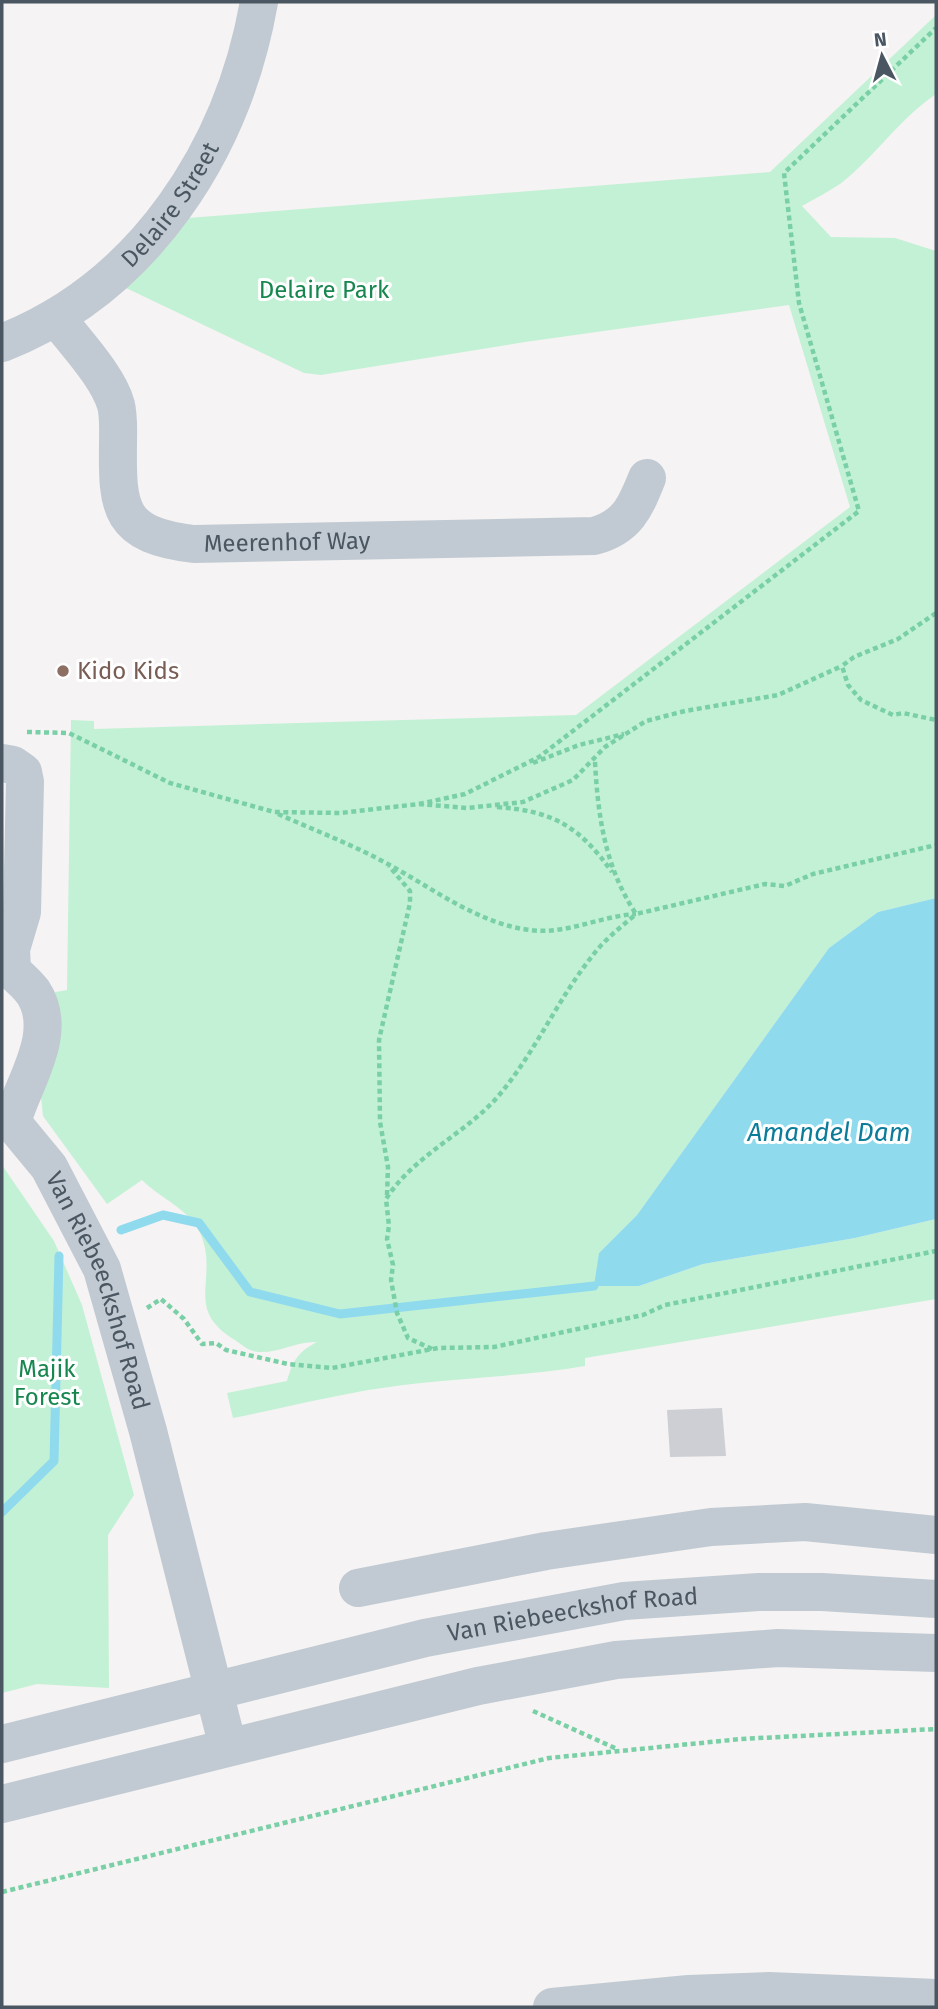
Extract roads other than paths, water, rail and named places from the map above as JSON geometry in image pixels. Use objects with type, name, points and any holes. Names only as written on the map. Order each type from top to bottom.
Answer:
[{"type":"street","name":"Delaire Street","points":[[2,343],[56,317],[109,279],[158,230],[197,175],[232,103],[254,32],[259,2]]},
{"type":"street","name":"Meerenhof Way","points":[[56,317],[112,393],[118,417],[118,476],[122,510],[130,520],[158,538],[194,544],[594,536],[609,532],[629,518],[647,478]]},
{"type":"street","points":[[7,1116],[40,1047],[42,1026],[40,1008],[32,991],[7,966],[22,912],[25,782],[23,772],[13,765],[11,748]]},
{"type":"street","name":"Van Riebeeckshof Road","points":[[7,1116],[49,1167],[77,1216],[102,1269],[118,1317],[228,1747]]},
{"type":"street","points":[[358,1588],[546,1550],[711,1527],[805,1522],[936,1535]]},
{"type":"street","name":"Van Riebeeckshof Road","points":[[2,1744],[425,1638],[624,1601],[759,1592],[822,1592],[936,1599]]},
{"type":"street","points":[[2,1804],[494,1682],[616,1660],[778,1648],[936,1653]]},
{"type":"street","points":[[552,2007],[689,1994],[769,1992],[936,1998]]},
{"type":"water","name":"Amandel Dam","points":[[936,898],[936,1219],[855,1238],[703,1264],[639,1286],[594,1286],[599,1253],[637,1215],[829,948],[878,912]]},
{"type":"waterway","points":[[121,1230],[163,1215],[199,1223],[250,1292],[340,1314],[594,1286]]},
{"type":"waterway","points":[[2,1512],[54,1461],[59,1256]]},
{"type":"place","name":"Kido Kids","points":[[63,671]]},
{"type":"park label","name":"Delaire Park","points":[[324,290]]},
{"type":"park label","name":"Majik Forest","points":[[47,1383]]}]
